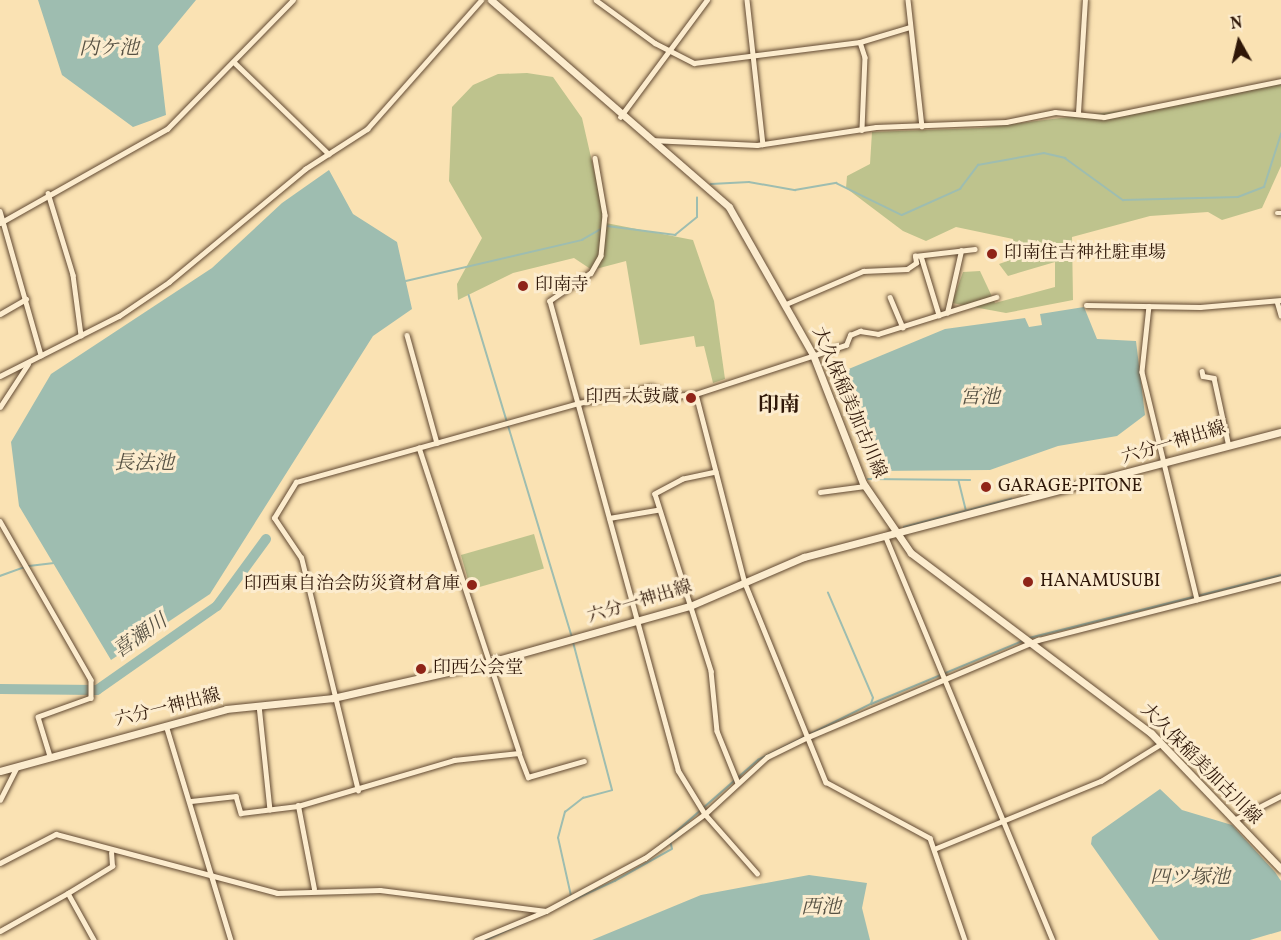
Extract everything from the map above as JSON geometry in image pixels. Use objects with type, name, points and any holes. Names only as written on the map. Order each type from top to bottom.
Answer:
[{"type":"main road","name":"大久保稲美加古川線","points":[[490,0],[620,117],[729,207],[813,355],[866,486],[894,532],[940,577],[1031,643],[1161,744],[1281,869]]},
{"type":"main road","name":"六分一神出線","points":[[0,771],[165,725],[259,705],[333,698],[488,663],[688,606],[804,557],[894,532],[1163,467],[1228,442],[1281,432]]},
{"type":"street","points":[[0,223],[48,193],[167,129],[293,0]]},
{"type":"street","points":[[0,376],[28,364],[81,335],[169,282],[329,154],[384,114],[456,23],[481,0]]},
{"type":"street","points":[[596,0],[669,52],[693,63],[753,58],[860,42],[910,27]]},
{"type":"street","points":[[620,117],[707,0]]},
{"type":"street","points":[[747,0],[763,144]]},
{"type":"street","points":[[908,0],[922,126]]},
{"type":"street","points":[[1078,113],[1085,0]]},
{"type":"street","points":[[860,42],[865,57],[862,130]]},
{"type":"street","points":[[234,62],[329,154]]},
{"type":"street","points":[[648,141],[763,144],[862,130],[1078,113],[1104,117],[1154,110],[1281,81]]},
{"type":"street","points":[[595,158],[605,215],[601,256],[591,273],[550,301],[609,518],[640,620],[678,770],[705,814],[757,873]]},
{"type":"street","points":[[48,193],[73,275],[81,335]]},
{"type":"street","points":[[0,211],[5,219],[41,355]]},
{"type":"street","points":[[786,304],[863,272],[907,269],[921,256],[975,249]]},
{"type":"street","points":[[947,313],[961,251]]},
{"type":"street","points":[[921,256],[939,315]]},
{"type":"street","points":[[890,297],[903,327]]},
{"type":"street","points":[[358,790],[333,698],[301,558],[274,518],[296,482],[579,403],[651,387],[674,396],[696,394],[846,345],[850,335],[860,331],[878,334],[996,297]]},
{"type":"street","points":[[0,314],[26,299]]},
{"type":"street","points":[[1086,305],[1149,306],[1279,301],[1281,315]]},
{"type":"street","points":[[1149,306],[1142,372],[1163,467],[1197,598]]},
{"type":"street","points":[[407,335],[437,443]]},
{"type":"street","points":[[0,407],[28,364]]},
{"type":"street","points":[[1202,371],[1203,376],[1214,378],[1228,442]]},
{"type":"street","points":[[696,394],[745,583],[826,782],[930,838],[965,940]]},
{"type":"street","points":[[419,448],[472,600],[488,663],[528,777],[584,761]]},
{"type":"street","points":[[716,471],[663,489],[655,494],[657,510],[711,671],[717,731],[738,783]]},
{"type":"street","points":[[820,492],[866,486]]},
{"type":"street","points":[[609,518],[657,510]]},
{"type":"street","points":[[0,521],[92,684],[91,698],[38,717],[50,756]]},
{"type":"street","points":[[885,535],[1006,821],[1053,940]]},
{"type":"street","points":[[666,566],[674,563]]},
{"type":"street","points":[[476,940],[546,911],[645,858],[705,814],[767,758],[808,737],[1031,643],[1281,578]]},
{"type":"street","points":[[259,705],[270,809]]},
{"type":"street","points":[[165,725],[216,878],[231,940]]},
{"type":"street","points":[[934,849],[1109,778],[1161,744]]},
{"type":"street","points":[[191,801],[236,796],[241,813],[298,806],[454,760],[519,753]]},
{"type":"street","points":[[0,800],[19,764]]},
{"type":"street","points":[[1234,820],[1281,796]]},
{"type":"street","points":[[298,806],[314,889]]},
{"type":"street","points":[[0,862],[56,834],[111,853],[277,893],[314,889],[380,890],[546,911]]},
{"type":"street","points":[[0,931],[112,866],[111,853]]},
{"type":"street","points":[[68,893],[94,940]]},
{"type":"green space","points":[[527,73],[553,77],[582,118],[606,223],[693,240],[714,301],[725,379],[713,383],[704,346],[696,347],[694,336],[640,345],[626,261],[592,270],[574,258],[513,273],[458,300],[457,284],[482,238],[449,181],[452,107],[473,85],[498,74]]},
{"type":"green space","points":[[1281,81],[1281,166],[1262,208],[1222,220],[1208,212],[1150,216],[1072,237],[1073,300],[1006,313],[952,303],[963,272],[980,271],[995,303],[1055,287],[1055,262],[1008,276],[999,264],[1016,258],[1013,239],[956,227],[926,241],[903,231],[846,188],[847,176],[870,164],[872,132],[980,128],[1207,100]]},
{"type":"green space","points":[[534,534],[544,569],[471,590],[461,555]]},
{"type":"water","name":"内ケ池","points":[[38,0],[196,0],[158,46],[166,115],[133,127],[62,75]]},
{"type":"water","name":"長法池","points":[[329,170],[353,214],[397,242],[412,309],[373,336],[210,594],[111,660],[19,506],[11,442],[51,374],[212,268],[282,203]]},
{"type":"water","name":"宮池","points":[[1084,307],[1097,339],[1136,341],[1145,415],[1117,436],[1058,446],[990,470],[875,471],[839,373],[945,329],[1025,318],[1029,327],[1042,325],[1040,314]]},
{"type":"water","name":"四ツ塚池","points":[[1160,789],[1182,810],[1232,825],[1275,872],[1281,881],[1281,931],[1250,940],[1159,940],[1091,844],[1092,837]]},
{"type":"water","name":"西池","points":[[809,875],[867,883],[862,908],[870,940],[592,940],[701,895]]},
{"type":"waterway","points":[[711,184],[749,182],[795,190],[836,183],[902,215],[960,189],[978,165],[1044,153],[1065,158],[1123,200],[1238,197],[1264,187],[1281,134]]},
{"type":"waterway","points":[[607,226],[675,235],[697,217],[697,198]]},
{"type":"waterway","points":[[406,281],[582,240],[603,228]]},
{"type":"waterway","points":[[469,295],[572,637]]},
{"type":"waterway","points":[[868,479],[970,480]]},
{"type":"waterway","points":[[959,481],[966,509]]},
{"type":"waterway","points":[[904,527],[1011,499]]},
{"type":"waterway","name":"喜瀬川","points":[[0,689],[97,690],[217,606],[266,539]]},
{"type":"waterway","points":[[29,566],[54,563]]},
{"type":"waterway","points":[[0,576],[25,567]]},
{"type":"waterway","points":[[1029,638],[1281,575]]},
{"type":"waterway","points":[[670,837],[758,760],[871,704],[873,698],[828,593]]},
{"type":"waterway","points":[[871,704],[1022,641]]},
{"type":"waterway","points":[[571,896],[558,838],[565,812],[583,798],[612,790],[573,642]]},
{"type":"waterway","points":[[486,940],[615,881],[672,849],[670,841]]},
{"type":"place","name":"印南住吉神社駐車場","points":[[992,254]]},
{"type":"place","name":"印南寺","points":[[523,286]]},
{"type":"place","name":"印西 太鼓蔵","points":[[691,398]]},
{"type":"place","name":"GARAGE-PITONE","points":[[986,487]]},
{"type":"place","name":"HANAMUSUBI","points":[[1028,582]]},
{"type":"place","name":"印西東自治会防災資材倉庫","points":[[472,585]]},
{"type":"place","name":"印西公会堂","points":[[421,669]]},
{"type":"district","name":"印南","points":[[779,406]]}]
